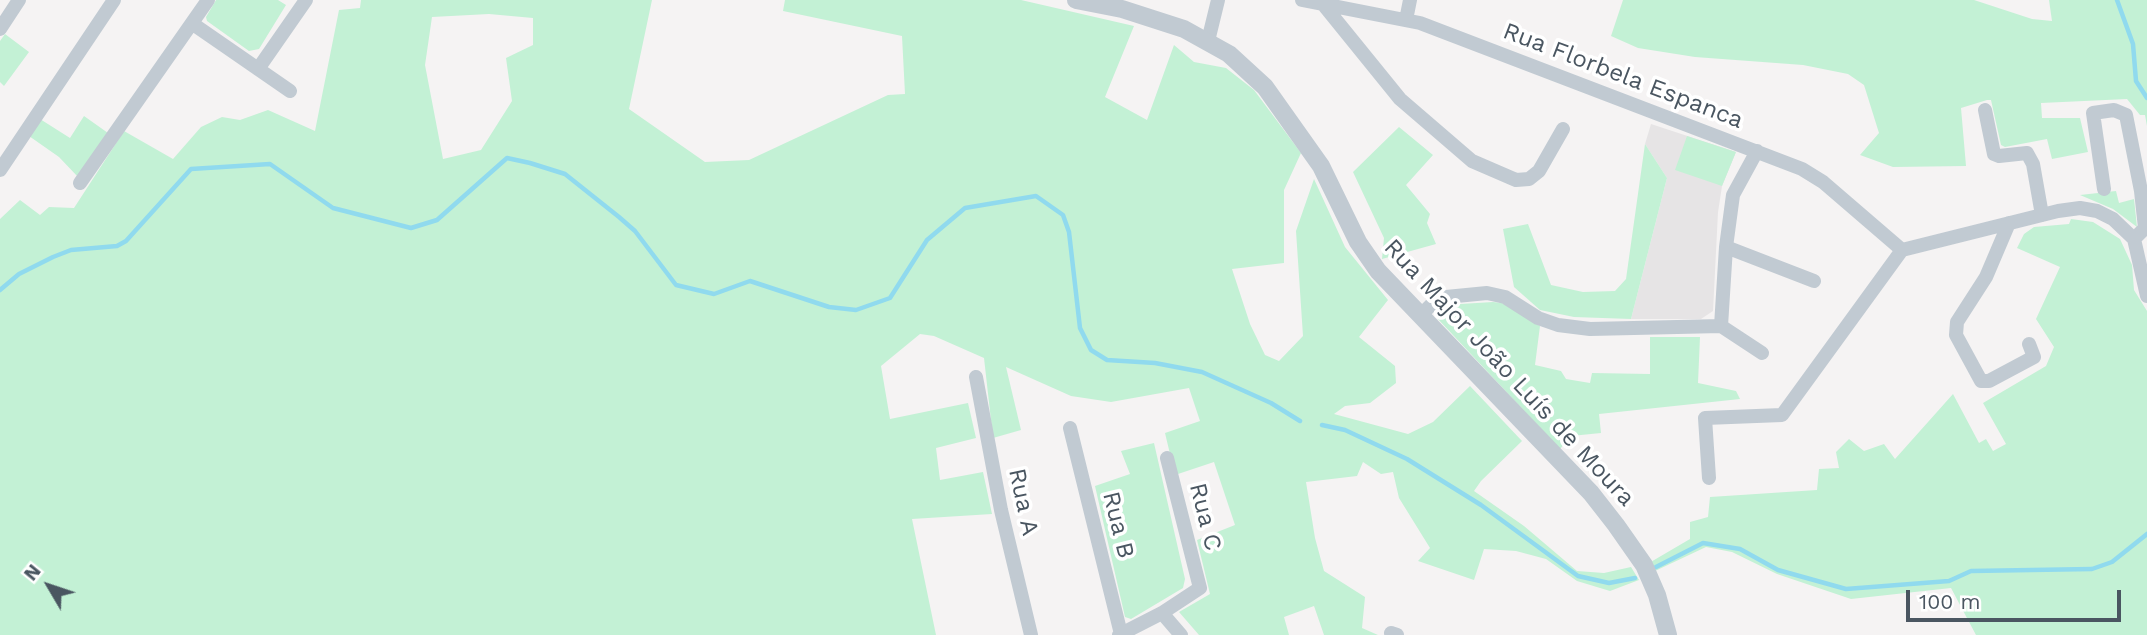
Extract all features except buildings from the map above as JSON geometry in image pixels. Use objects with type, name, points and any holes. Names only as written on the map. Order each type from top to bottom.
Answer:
[{"type":"street","points":[[0,29],[19,0]]},
{"type":"street","points":[[0,170],[114,0]]},
{"type":"street","points":[[80,183],[208,0]]},
{"type":"street","points":[[258,69],[306,0]]},
{"type":"street","name":"Rua Major João Luís de Moura","points":[[1076,0],[1123,5],[1184,29],[1228,54],[1265,87],[1321,166],[1366,256],[1420,316],[1591,493],[1616,525],[1644,565],[1657,595],[1666,632]]},
{"type":"street","points":[[1208,41],[1218,0]]},
{"type":"street","points":[[1406,20],[1410,0]]},
{"type":"street","points":[[1315,1],[1400,99],[1472,161],[1516,180],[1529,179],[1539,171],[1563,129]]},
{"type":"street","name":"Rua Florbela Espanca","points":[[1315,1],[1406,20],[1802,169],[1823,182],[1902,250]]},
{"type":"street","points":[[192,24],[290,91]]},
{"type":"street","points":[[1985,110],[1994,154],[1999,156],[2027,153],[2033,164],[2042,215]]},
{"type":"street","points":[[2104,189],[2093,113],[2114,110],[2126,116],[2139,182],[2145,228],[2134,239]]},
{"type":"street","points":[[1721,326],[1726,247],[1733,195],[1756,151]]},
{"type":"street","points":[[2139,182],[2147,202]]},
{"type":"street","points":[[1709,478],[1705,418],[1782,415],[1902,250],[2042,215],[2080,208],[2097,211],[2113,219],[2134,239],[2143,257],[2147,296]]},
{"type":"street","points":[[2008,223],[1986,277],[1958,322],[1956,335],[1981,381],[1989,381],[2034,357],[2029,344]]},
{"type":"street","points":[[1726,247],[1814,281]]},
{"type":"street","points":[[1420,316],[1433,303],[1446,297],[1488,293],[1505,297],[1538,318],[1558,325],[1590,329],[1721,326],[1762,353]]},
{"type":"street","name":"Rua A","points":[[976,377],[1001,510],[1031,635]]},
{"type":"street","name":"Rua B","points":[[1070,428],[1120,634]]},
{"type":"street","name":"Rua C","points":[[1163,613],[1200,588],[1167,458]]},
{"type":"street","points":[[1120,634],[1163,613],[1181,635]]},
{"type":"shaded area","points":[[1651,124],[1736,152],[1722,186],[1718,212],[1713,311],[1701,319],[1631,319],[1667,178],[1645,144]]},
{"type":"green space","points":[[216,0],[278,0],[286,5],[259,49],[249,51],[207,21],[206,17]]},
{"type":"green space","points":[[361,0],[652,0],[629,109],[705,162],[749,160],[888,95],[905,94],[902,36],[783,11],[785,0],[1021,0],[1134,26],[1105,97],[1147,120],[1174,45],[1194,62],[1226,68],[1254,90],[1301,153],[1284,190],[1284,263],[1232,269],[1250,324],[1265,355],[1279,361],[1303,336],[1296,231],[1314,179],[1345,247],[1388,300],[1359,337],[1395,366],[1396,383],[1370,403],[1345,406],[1334,414],[1408,434],[1433,422],[1470,386],[1522,441],[1474,491],[1524,526],[1577,571],[1604,573],[1631,567],[1639,580],[1610,591],[1577,581],[1546,559],[1516,551],[1484,549],[1474,580],[1418,561],[1430,548],[1399,498],[1393,472],[1381,474],[1363,462],[1357,476],[1306,482],[1315,538],[1324,571],[1365,597],[1362,628],[1378,635],[1324,635],[1314,606],[1284,617],[1289,635],[1199,635],[1179,612],[1210,594],[1197,540],[1235,525],[1214,462],[1175,475],[1165,433],[1200,421],[1189,388],[1111,402],[1071,396],[1006,367],[1021,430],[993,438],[984,358],[934,336],[920,334],[881,366],[890,419],[968,403],[976,438],[936,448],[940,480],[983,472],[992,514],[912,519],[936,635],[0,635],[0,219],[20,200],[40,215],[49,207],[74,208],[124,131],[173,159],[201,127],[222,117],[240,120],[268,110],[315,131],[339,10],[360,8]],"holes":[[[489,14],[533,18],[533,45],[506,58],[512,101],[481,150],[443,159],[425,65],[432,17]]]},
{"type":"green space","points":[[1623,0],[1974,0],[2032,19],[2052,21],[2049,0],[2147,0],[2147,126],[2145,115],[2140,115],[2127,99],[2041,103],[2042,118],[2080,118],[2088,152],[2052,159],[2047,139],[2005,147],[2001,145],[1991,100],[1987,100],[1961,108],[1966,166],[1893,167],[1860,155],[1879,133],[1864,85],[1848,74],[1803,65],[1695,57],[1638,48],[1611,36]]},
{"type":"green space","points":[[5,34],[29,52],[4,86],[0,82],[0,41]]},
{"type":"green space","points":[[84,116],[108,133],[78,177],[59,157],[29,136],[40,119],[70,138]]},
{"type":"green space","points":[[1399,127],[1433,155],[1406,185],[1430,214],[1427,223],[1436,244],[1382,259],[1384,238],[1353,172]]},
{"type":"green space","points":[[1687,136],[1736,152],[1722,186],[1675,170]]},
{"type":"green space","points":[[1645,144],[1667,178],[1631,319],[1574,317],[1540,310],[1514,287],[1503,229],[1528,224],[1551,285],[1583,292],[1615,291],[1626,279]]},
{"type":"green space","points":[[2116,191],[2119,203],[2134,199],[2137,227],[2113,209],[2080,195]]},
{"type":"green space","points":[[2071,219],[2093,222],[2120,239],[2132,265],[2134,290],[2147,311],[2147,635],[1976,635],[1951,588],[1851,599],[1777,574],[1732,552],[1706,547],[1655,571],[1649,563],[1690,539],[1690,522],[1708,517],[1710,497],[1817,490],[1819,469],[1839,468],[1836,452],[1849,439],[1864,451],[1884,444],[1895,459],[1953,394],[1979,443],[1986,439],[1993,451],[2006,444],[1983,403],[2046,366],[2054,347],[2036,319],[2060,267],[2017,248],[2024,234],[2034,227],[2069,224]]},
{"type":"green space","points":[[1502,303],[1540,326],[1535,365],[1561,371],[1566,379],[1590,383],[1592,373],[1650,374],[1650,337],[1700,337],[1698,383],[1736,391],[1740,399],[1599,414],[1601,433],[1571,436],[1560,449],[1437,318],[1437,313],[1444,305]]},
{"type":"green space","points":[[1154,443],[1185,579],[1183,588],[1131,619],[1125,617],[1095,486],[1130,474],[1121,451]]},
{"type":"waterway","points":[[2117,0],[2133,44],[2136,81],[2147,98]]},
{"type":"waterway","points":[[0,290],[19,274],[53,257],[71,250],[117,246],[126,241],[191,169],[270,164],[333,208],[411,228],[437,220],[507,158],[565,174],[635,231],[676,285],[714,294],[750,281],[829,307],[856,310],[890,298],[927,240],[965,208],[1036,196],[1063,215],[1069,232],[1080,328],[1091,350],[1107,360],[1155,363],[1202,372],[1271,403],[1300,421]]},
{"type":"waterway","points":[[1322,425],[1345,430],[1407,459],[1481,505],[1578,576],[1609,583],[1635,578]]},
{"type":"waterway","points":[[1656,567],[1703,543],[1740,549],[1778,570],[1846,589],[1949,581],[1971,571],[2092,569],[2112,562],[2147,534]]}]
